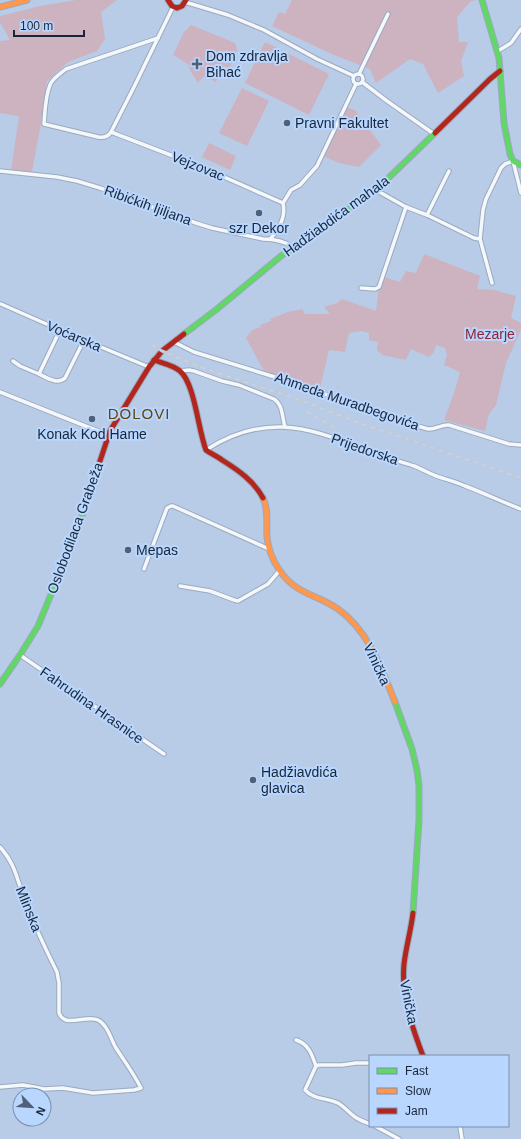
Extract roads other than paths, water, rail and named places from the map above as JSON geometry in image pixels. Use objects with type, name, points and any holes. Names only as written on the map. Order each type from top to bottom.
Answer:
[{"type":"street","points":[[0,7],[27,0]]},
{"type":"street","points":[[168,0],[170,5],[173,7],[179,8],[186,1],[228,15],[264,30],[354,76],[356,74],[360,74]]},
{"type":"street","points":[[482,0],[498,52],[504,123],[510,154],[521,193]]},
{"type":"street","points":[[158,38],[66,69],[50,84],[46,98],[44,124],[98,138],[109,135],[158,38],[173,7]]},
{"type":"street","points":[[388,14],[360,74],[362,82],[434,134]]},
{"type":"street","points":[[498,52],[511,43],[521,29]]},
{"type":"street","name":"Hadžiabdića mahala","points":[[162,351],[281,256],[376,190],[500,71]]},
{"type":"street","points":[[354,76],[353,80],[356,84]]},
{"type":"street","points":[[271,238],[276,234],[282,221],[284,215],[283,203],[291,190],[300,185],[317,166],[356,84],[362,82]]},
{"type":"street","name":"Vejzovac","points":[[111,132],[199,166],[283,203]]},
{"type":"street","points":[[492,283],[480,239],[483,210],[501,168],[505,164],[513,161],[521,165]]},
{"type":"street","name":"Ribićkih ljiljana","points":[[0,171],[57,177],[77,181],[212,228],[263,239],[271,238],[287,243],[293,247]]},
{"type":"street","points":[[427,215],[449,171]]},
{"type":"street","points":[[376,190],[406,206],[474,238],[480,239]]},
{"type":"street","points":[[362,288],[375,289],[379,287],[406,206]]},
{"type":"street","name":"Voćarska","points":[[1,304],[149,367]]},
{"type":"street","points":[[39,374],[60,330]]},
{"type":"street","points":[[13,362],[54,381],[62,381],[65,378],[84,340]]},
{"type":"street","name":"Ahmeda Muradbegovića","points":[[174,342],[194,352],[291,382],[409,424],[430,428],[449,425],[509,444],[521,445]]},
{"type":"street","name":"Oslobodilaca Grabeža","points":[[0,684],[38,626],[76,534],[112,426],[149,367],[162,351]]},
{"type":"street","points":[[154,360],[180,371],[184,375],[189,386],[206,450]]},
{"type":"street","points":[[180,371],[194,371],[274,399],[280,407],[285,427]]},
{"type":"street","points":[[0,392],[108,435]]},
{"type":"street","name":"Prijedorska","points":[[206,450],[219,441],[232,435],[268,427],[285,427],[305,430],[336,439],[415,467],[521,509]]},
{"type":"street","name":"Vinička","points":[[206,450],[241,473],[262,496],[266,505],[268,516],[267,538],[272,558],[288,582],[297,590],[339,610],[362,632],[371,648],[398,710],[414,755],[419,789],[413,917],[405,957],[404,980],[405,994],[412,1024],[423,1055]]},
{"type":"street","points":[[144,569],[167,508],[171,506],[202,518],[269,549]]},
{"type":"street","points":[[180,586],[210,591],[234,600],[238,600],[271,582],[280,570]]},
{"type":"street","name":"Fahrudina Hrasnice","points":[[20,655],[164,754]]},
{"type":"street","name":"Mlinska","points":[[0,847],[14,868],[26,904],[57,972],[59,983],[59,1013],[61,1017],[65,1020],[78,1021],[97,1019],[103,1023],[115,1047],[141,1088],[134,1090],[93,1093],[62,1088],[44,1089],[24,1085],[0,1087]]},
{"type":"street","points":[[296,1040],[306,1044],[316,1066],[305,1090],[315,1096],[338,1103],[356,1118],[369,1124]]},
{"type":"street","points":[[316,1066],[369,1063]]},
{"type":"street","points":[[377,1127],[399,1139]]},
{"type":"street","points":[[460,1127],[462,1139]]},
{"type":"railway","points":[[152,345],[162,351],[206,369],[297,399],[354,421],[521,478]]},
{"type":"railway","points":[[307,412],[334,427]]},
{"type":"place","name":"Dom zdravlja Bihać","points":[[197,64]]},
{"type":"place","name":"Pravni Fakultet","points":[[287,123]]},
{"type":"place","name":"szr Dekor","points":[[259,213]]},
{"type":"place","name":"Konak Kod Hame","points":[[92,419]]},
{"type":"place","name":"Mepas","points":[[128,550]]},
{"type":"place","name":"Hadžiavdića glavica","points":[[253,780]]},
{"type":"district","name":"DOLOVI","points":[[139,414]]},
{"type":"park label","name":"Mezarje","points":[[490,334]]}]
